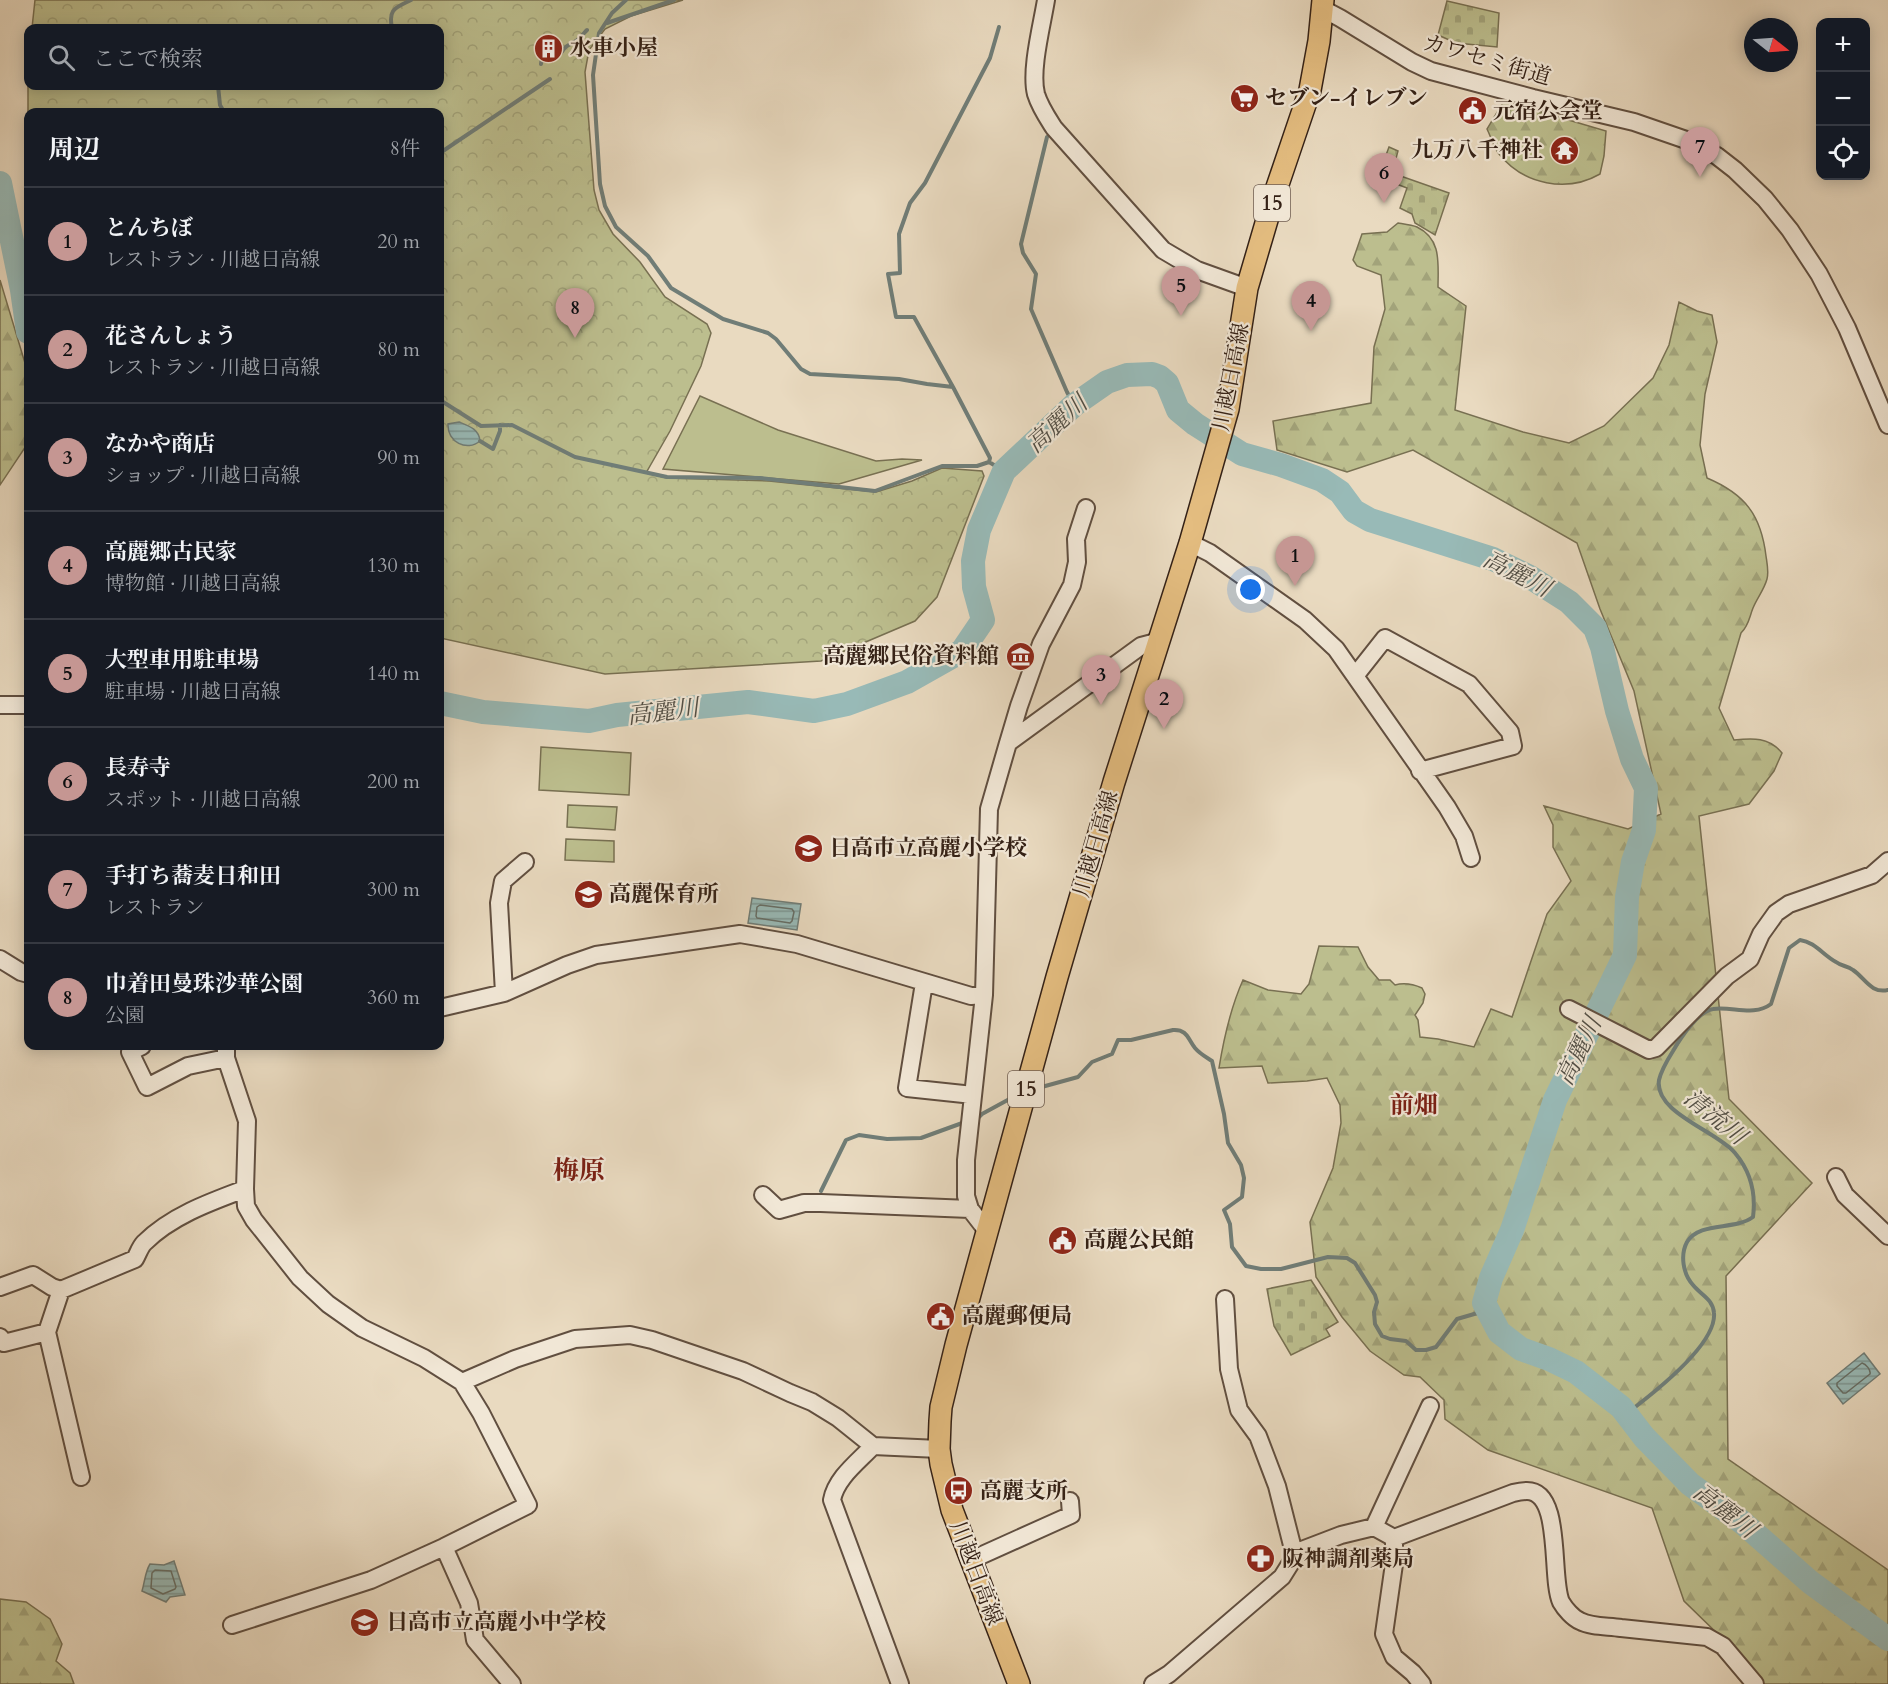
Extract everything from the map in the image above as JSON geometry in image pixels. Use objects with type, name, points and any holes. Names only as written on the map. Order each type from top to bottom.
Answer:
[{"type":"main road","name":"川越日高線","points":[[1019,1684],[952,1510],[939,1449],[941,1407],[1057,977],[1114,782],[1190,543],[1228,409],[1247,288],[1274,196],[1310,90],[1323,5]]},
{"type":"street","points":[[1046,0],[1036,58],[1036,92],[1042,109],[1054,128],[1162,250],[1197,270],[1247,288]]},
{"type":"street","name":"カワセミ街道","points":[[1323,5],[1412,63],[1431,71],[1634,122],[1692,142],[1717,156],[1765,199],[1790,230],[1819,274],[1847,328],[1888,424]]},
{"type":"street","points":[[987,1231],[970,1209],[966,1196],[966,1160],[984,995],[988,809],[1019,706],[1041,644],[1072,585],[1077,562],[1076,539],[1086,508]]},
{"type":"street","points":[[1190,543],[1210,553],[1305,620],[1336,649],[1447,807],[1464,836],[1471,858]]},
{"type":"street","points":[[1355,676],[1385,638],[1469,684],[1510,732],[1513,746],[1420,771]]},
{"type":"street","points":[[1008,743],[1141,646],[1160,641]]},
{"type":"street","points":[[0,705],[24,705]]},
{"type":"street","points":[[1569,1009],[1649,1050],[1656,1048],[1727,976],[1750,959],[1761,934],[1781,909],[1789,904],[1872,875],[1888,861]]},
{"type":"street","points":[[504,993],[499,903],[503,881],[525,862]]},
{"type":"street","points":[[444,1007],[504,993],[567,965],[596,955],[740,934],[797,944],[971,996],[984,995]]},
{"type":"street","points":[[1,962],[24,973]]},
{"type":"street","points":[[924,983],[907,1088],[973,1095]]},
{"type":"street","points":[[134,1050],[130,1052],[147,1087],[189,1066],[226,1052],[247,1121],[246,1206],[254,1220],[300,1278],[328,1304],[362,1328],[424,1358],[462,1382],[481,1413],[528,1506],[371,1581],[232,1625]]},
{"type":"street","points":[[1836,1177],[1845,1195],[1888,1236]]},
{"type":"street","points":[[0,1287],[33,1275],[52,1287],[62,1290],[135,1259],[143,1244],[171,1222],[203,1205],[245,1189]]},
{"type":"street","points":[[762,1195],[778,1210],[804,1203],[970,1209]]},
{"type":"street","points":[[62,1290],[47,1332],[81,1477]]},
{"type":"street","points":[[1153,1684],[1172,1679],[1282,1577],[1294,1553],[1277,1486],[1258,1436],[1239,1410],[1229,1369],[1225,1299]]},
{"type":"street","points":[[0,1337],[4,1343],[47,1332]]},
{"type":"street","points":[[462,1382],[516,1359],[575,1340],[630,1335],[652,1340],[753,1375],[812,1402],[838,1418],[873,1446],[939,1449]]},
{"type":"street","points":[[1374,1527],[1430,1406]]},
{"type":"street","points":[[873,1446],[840,1480],[834,1490],[832,1500],[900,1684]]},
{"type":"street","points":[[1294,1553],[1341,1535],[1374,1527],[1394,1538],[1513,1493],[1529,1490],[1546,1503],[1551,1520],[1557,1586],[1561,1601],[1570,1614],[1581,1622],[1600,1626],[1707,1637],[1723,1646],[1755,1684]]},
{"type":"street","points":[[971,1560],[1071,1515],[1070,1501]]},
{"type":"street","points":[[1394,1538],[1394,1564],[1384,1634],[1394,1657],[1422,1684]]},
{"type":"street","points":[[444,1547],[469,1603],[475,1640],[512,1684]]},
{"type":"green space","points":[[35,0],[683,0],[631,16],[605,29],[589,50],[585,72],[594,190],[599,210],[613,234],[640,262],[665,297],[707,324],[711,333],[701,366],[670,431],[646,473],[667,478],[769,481],[876,492],[912,481],[942,468],[982,471],[984,476],[937,597],[915,621],[821,661],[605,674],[444,639],[444,108],[28,108],[28,90],[444,90],[444,24],[32,24]]},
{"type":"green space","points":[[1447,1],[1499,13],[1497,47],[1456,43],[1438,35]]},
{"type":"green space","points":[[1504,101],[1606,131],[1600,174],[1574,183],[1546,183],[1533,179],[1509,165],[1497,152],[1487,129]]},
{"type":"green space","points":[[1389,147],[1398,151],[1392,173],[1449,193],[1435,235],[1415,223],[1412,214],[1400,208],[1407,188],[1378,177]]},
{"type":"green space","points":[[1398,223],[1417,227],[1431,238],[1437,253],[1438,287],[1466,306],[1455,410],[1523,432],[1569,443],[1604,426],[1653,378],[1669,345],[1679,302],[1712,315],[1717,342],[1705,394],[1700,445],[1707,478],[1732,491],[1749,508],[1764,542],[1768,570],[1764,587],[1741,633],[1719,708],[1734,740],[1766,741],[1782,753],[1774,771],[1749,804],[1699,816],[1729,1099],[1812,1183],[1726,1276],[1728,1459],[1888,1570],[1888,1684],[1760,1684],[1726,1642],[1684,1601],[1652,1508],[1488,1450],[1445,1419],[1444,1400],[1420,1377],[1404,1375],[1370,1351],[1342,1317],[1316,1277],[1310,1222],[1333,1168],[1341,1123],[1340,1105],[1327,1078],[1268,1083],[1262,1066],[1219,1068],[1228,1023],[1243,980],[1268,990],[1301,994],[1309,984],[1319,946],[1358,947],[1368,967],[1379,980],[1390,980],[1395,985],[1409,984],[1422,988],[1425,994],[1423,1003],[1415,1015],[1418,1020],[1420,1037],[1474,1047],[1491,1009],[1512,1017],[1547,914],[1571,881],[1553,847],[1553,825],[1544,806],[1628,829],[1661,814],[1634,691],[1600,609],[1577,543],[1413,450],[1347,472],[1277,450],[1273,421],[1371,403],[1374,347],[1385,309],[1381,275],[1357,266],[1353,260],[1362,234],[1387,232]]},
{"type":"green space","points":[[0,280],[24,360],[24,449],[0,485]]},
{"type":"green space","points":[[700,396],[778,430],[876,461],[922,460],[839,484],[663,469]]},
{"type":"green space","points":[[541,747],[631,753],[629,795],[539,790]]},
{"type":"green space","points":[[568,805],[617,807],[615,830],[567,827]]},
{"type":"green space","points":[[566,839],[614,841],[614,862],[565,860]]},
{"type":"green space","points":[[1311,1280],[1338,1322],[1326,1329],[1330,1336],[1291,1355],[1274,1326],[1267,1289]]},
{"type":"green space","points":[[0,1599],[26,1602],[50,1619],[62,1644],[56,1661],[70,1673],[74,1684],[0,1684]]},
{"type":"water","points":[[459,422],[476,431],[480,441],[469,446],[454,440],[448,424]]},
{"type":"water","points":[[752,898],[801,904],[797,930],[748,923]]},
{"type":"water","points":[[1864,1353],[1880,1374],[1843,1404],[1827,1383]]},
{"type":"water","points":[[174,1561],[185,1595],[170,1597],[166,1602],[142,1591],[150,1564],[164,1565]]},
{"type":"waterway","points":[[392,24],[394,10],[411,0]]},
{"type":"waterway","points":[[626,0],[612,13],[599,33],[593,75],[600,184],[605,206],[616,227],[648,256],[671,288],[723,319],[768,333],[776,339],[801,369],[810,374],[899,379],[953,387],[990,458],[989,462]]},
{"type":"waterway","points":[[607,23],[674,0]]},
{"type":"waterway","points":[[953,387],[914,317],[896,317],[888,274],[900,273],[899,234],[910,203],[925,183],[990,58],[999,27]]},
{"type":"waterway","points":[[541,64],[542,57],[561,53],[587,30]]},
{"type":"waterway","points":[[444,150],[550,79]]},
{"type":"waterway","points":[[218,90],[222,108]]},
{"type":"waterway","points":[[1047,137],[1021,244],[1023,253],[1036,274],[1031,309],[1074,405]]},
{"type":"waterway","name":"高麗川","points":[[0,183],[24,304]]},
{"type":"waterway","name":"高麗川","points":[[444,704],[483,712],[589,721],[617,715],[748,702],[814,711],[847,704],[907,682],[962,651],[983,620],[974,587],[973,561],[979,530],[1004,471],[1074,405],[1107,382],[1127,375],[1152,374],[1160,377],[1167,383],[1178,410],[1195,424],[1242,454],[1322,480],[1340,492],[1354,511],[1370,520],[1493,559],[1530,577],[1569,602],[1595,628],[1602,647],[1617,711],[1632,759],[1646,788],[1644,830],[1633,862],[1627,897],[1625,955],[1555,1100],[1512,1230],[1491,1278],[1484,1303],[1499,1332],[1521,1349],[1576,1372],[1621,1407],[1644,1437],[1690,1484],[1743,1523],[1810,1582],[1888,1639]]},
{"type":"waterway","points":[[444,403],[481,426],[512,425],[575,457],[667,477],[760,478],[875,491],[942,466],[977,466],[989,462],[1004,471]]},
{"type":"waterway","points":[[480,441],[493,449],[500,425]]},
{"type":"waterway","name":"清流川","points":[[1626,1414],[1680,1369],[1705,1340],[1712,1326],[1713,1308],[1690,1281],[1685,1270],[1683,1258],[1687,1242],[1700,1231],[1736,1224],[1753,1217],[1754,1200],[1749,1176],[1735,1153],[1676,1112],[1660,1092],[1660,1076],[1676,1046],[1690,1026],[1707,1011],[1720,1008],[1750,1011],[1771,1004],[1789,948],[1800,940],[1810,943],[1831,959],[1851,969],[1873,988],[1888,990]]},
{"type":"waterway","points":[[1038,1088],[1078,1077],[1092,1062],[1112,1054],[1118,1040],[1131,1040],[1173,1030],[1181,1031],[1187,1035],[1197,1050],[1212,1061],[1228,1143],[1241,1165],[1244,1178],[1242,1197],[1224,1210],[1230,1224],[1232,1247],[1246,1266],[1281,1269],[1328,1257],[1347,1258],[1355,1263],[1375,1295],[1377,1302],[1374,1312],[1375,1324],[1382,1336],[1406,1341],[1416,1350],[1436,1347],[1457,1319],[1488,1310]]},
{"type":"waterway","points":[[977,1119],[1015,1096]]},
{"type":"waterway","points":[[821,1191],[846,1140],[859,1135],[887,1139],[921,1138],[965,1122]]},
{"type":"place","name":"水車小屋","points":[[549,48]]},
{"type":"place","name":"セブン-イレブン","points":[[1244,98]]},
{"type":"place","name":"元宿公会堂","points":[[1472,111]]},
{"type":"place","name":"九万八千神社","points":[[1564,150]]},
{"type":"place","name":"手打ち蕎麦日和田","points":[[1700,177]]},
{"type":"place","name":"長寿寺","points":[[1384,203]]},
{"type":"place","name":"大型車用駐車場","points":[[1181,316]]},
{"type":"place","name":"高麗郷古民家","points":[[1311,331]]},
{"type":"place","name":"巾着田曼珠沙華公園","points":[[575,338]]},
{"type":"place","name":"とんちぼ","points":[[1295,586]]},
{"type":"place","name":"高麗郷民俗資料館","points":[[1020,656]]},
{"type":"place","name":"なかや商店","points":[[1101,705]]},
{"type":"place","name":"花さんしょう","points":[[1164,729]]},
{"type":"place","name":"日高市立高麗小学校","points":[[808,848]]},
{"type":"place","name":"高麗保育所","points":[[588,894]]},
{"type":"place","name":"高麗公民館","points":[[1063,1240]]},
{"type":"place","name":"高麗郵便局","points":[[941,1316]]},
{"type":"place","name":"高麗支所","points":[[959,1491]]},
{"type":"place","name":"阪神調剤薬局","points":[[1261,1559]]},
{"type":"place","name":"日高市立高麗小中学校","points":[[365,1622]]},
{"type":"district","name":"前畑","points":[[1414,1105]]},
{"type":"district","name":"梅原","points":[[579,1170]]}]
